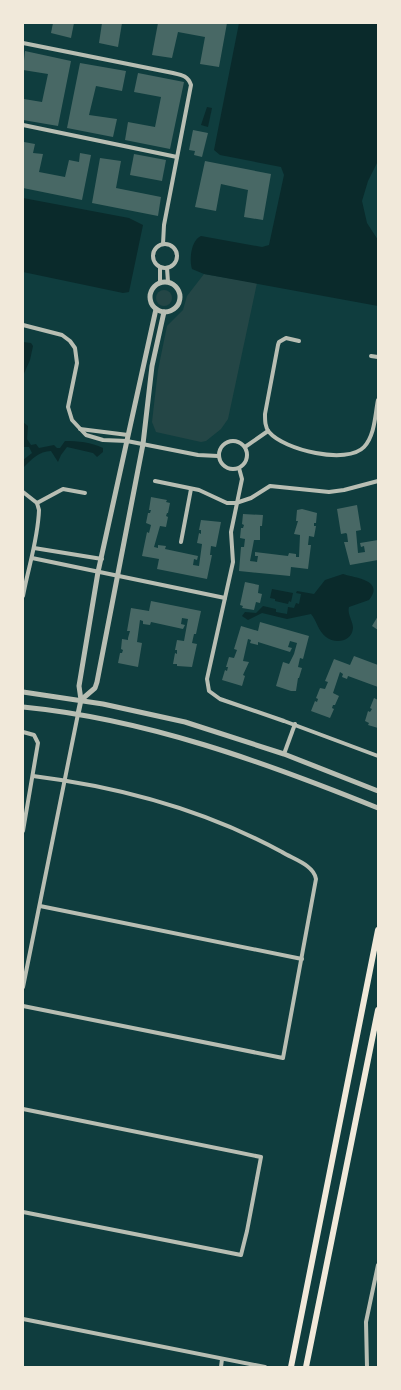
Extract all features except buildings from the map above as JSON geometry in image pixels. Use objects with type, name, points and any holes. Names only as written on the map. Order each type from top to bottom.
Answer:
[{"type":"main road","points":[[291,1367],[378,930]]},
{"type":"main road","points":[[306,1367],[378,1010]]},
{"type":"street","points":[[23,43],[173,73],[184,76],[189,80],[191,85],[163,229],[163,244]]},
{"type":"street","points":[[23,125],[177,157]]},
{"type":"street","points":[[163,244],[171,246],[177,256],[174,263],[167,268],[160,267],[154,262],[153,254],[156,247],[163,244]]},
{"type":"street","points":[[160,267],[160,283]]},
{"type":"street","points":[[167,268],[168,282]]},
{"type":"street","points":[[168,282],[177,288],[180,297],[177,306],[169,312],[164,312],[153,306],[150,297],[152,288],[160,283],[168,282]]},
{"type":"street","points":[[23,987],[81,700],[79,686],[98,572],[156,309]]},
{"type":"street","points":[[81,700],[95,688],[143,444],[152,366],[164,312]]},
{"type":"street","points":[[23,325],[62,335],[70,341],[75,348],[77,363],[68,407],[72,420],[86,435],[97,439],[127,441],[198,455],[218,456]]},
{"type":"street","points":[[299,341],[286,338],[279,342],[265,414],[268,431],[283,442],[305,450],[329,454],[352,454],[362,449],[371,437],[378,400]]},
{"type":"street","points":[[371,356],[378,357]]},
{"type":"street","points":[[80,429],[128,435]]},
{"type":"street","points":[[245,447],[268,431]]},
{"type":"street","points":[[228,441],[238,441],[245,447],[247,454],[245,461],[239,468],[230,469],[222,464],[218,456],[220,447],[228,441]]},
{"type":"street","points":[[239,468],[242,479],[236,503],[232,532],[233,562],[207,679],[209,691],[220,699],[295,724],[378,756]]},
{"type":"street","points":[[155,481],[199,490],[227,503],[236,503],[258,495],[270,486],[329,492],[344,490],[378,481]]},
{"type":"street","points":[[36,503],[63,489],[85,493]]},
{"type":"street","points":[[181,542],[191,489]]},
{"type":"street","points":[[23,492],[36,503],[39,516],[34,548],[23,596]]},
{"type":"street","points":[[34,548],[102,559]]},
{"type":"street","points":[[32,558],[225,598]]},
{"type":"street","points":[[23,692],[81,700],[185,722],[284,754],[378,791]]},
{"type":"street","points":[[23,706],[78,714],[179,737],[227,751],[378,808]]},
{"type":"street","points":[[284,754],[295,724]]},
{"type":"street","points":[[23,732],[34,735],[38,743],[23,830]]},
{"type":"street","points":[[23,1006],[283,1058],[316,879],[310,868],[252,836],[198,813],[156,800],[65,780],[33,776]]},
{"type":"street","points":[[40,906],[302,959]]},
{"type":"street","points":[[23,1109],[261,1157],[241,1255],[23,1212]]},
{"type":"street","points":[[366,1367],[366,1322],[376,1284],[378,1265]]},
{"type":"street","points":[[23,1319],[264,1367]]},
{"type":"street","points":[[221,1367],[222,1359]]},
{"type":"shaded area","points":[[239,23],[378,23],[378,161],[368,181],[362,201],[367,223],[378,240],[378,306],[204,274],[192,269],[191,261],[193,246],[201,236],[262,247],[269,245],[284,175],[281,167],[220,155],[214,150]]},
{"type":"shaded area","points":[[207,107],[212,108],[208,127],[201,125]]},
{"type":"shaded area","points":[[23,198],[129,218],[143,225],[129,292],[123,293],[23,272]]},
{"type":"shaded area","points":[[204,274],[257,283],[228,419],[221,429],[206,441],[201,442],[156,432],[152,422],[158,370],[167,326],[183,310],[187,296]]},
{"type":"shaded area","points":[[164,290],[170,292],[172,298],[170,304],[164,306],[158,304],[156,298],[158,292]]},
{"type":"shaded area","points":[[23,342],[31,343],[33,346],[30,360],[23,376]]},
{"type":"shaded area","points":[[23,422],[28,426],[27,439],[31,445],[36,444],[39,448],[54,445],[57,448],[60,448],[65,441],[75,441],[98,446],[103,448],[103,452],[97,457],[93,453],[67,447],[58,462],[51,451],[47,451],[36,456],[23,468],[23,460],[32,453],[29,447],[23,447]]},
{"type":"shaded area","points":[[343,574],[366,581],[371,584],[373,588],[373,593],[369,600],[349,607],[353,628],[352,633],[346,639],[334,641],[326,637],[321,632],[311,614],[287,619],[262,613],[248,620],[242,616],[245,612],[256,613],[263,606],[276,609],[276,612],[287,614],[288,607],[294,608],[296,603],[299,604],[301,594],[296,593],[297,591],[314,594],[325,580]]},
{"type":"shaded area","points":[[272,589],[293,593],[291,602],[289,601],[288,604],[275,601],[275,599],[270,598]]}]
